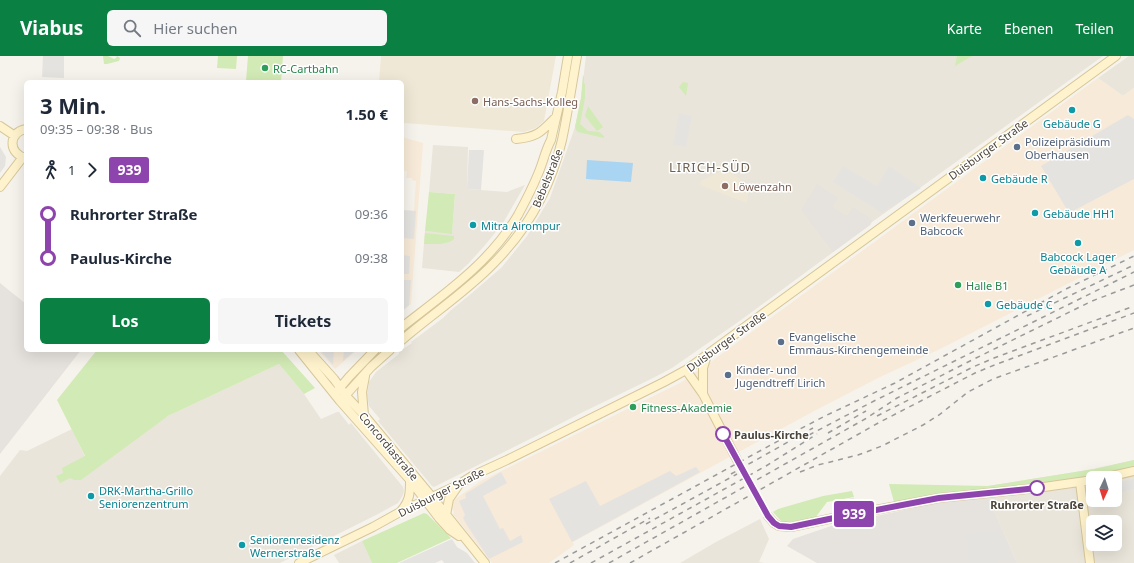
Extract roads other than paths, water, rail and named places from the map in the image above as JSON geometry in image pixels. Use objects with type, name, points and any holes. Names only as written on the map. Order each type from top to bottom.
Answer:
[{"type":"main road","name":"Bebelstraße","points":[[404,325],[474,270],[495,247],[511,225],[538,174],[551,140],[562,92],[568,56]]},
{"type":"main road","name":"Bebelstraße","points":[[404,338],[477,280],[493,265],[515,240],[536,208],[547,185],[561,142],[572,91],[577,56]]},
{"type":"main road","name":"Duisburger Straße","points":[[299,563],[686,370],[1116,56]]},
{"type":"main road","points":[[516,139],[531,137],[538,134],[556,117]]},
{"type":"main road","points":[[0,126],[15,136]]},
{"type":"main road","points":[[24,130],[18,132],[13,143],[14,150],[24,158]]},
{"type":"main road","points":[[0,187],[24,159]]},
{"type":"main road","points":[[421,324],[422,311]]},
{"type":"main road","name":"Concordiastraße","points":[[301,352],[337,390]]},
{"type":"main road","name":"Concordiastraße","points":[[309,352],[343,398],[410,480],[429,499]]},
{"type":"main road","points":[[337,390],[373,352]]},
{"type":"main road","points":[[343,398],[371,367],[388,352]]},
{"type":"main road","points":[[703,394],[702,376],[707,355]]},
{"type":"main road","points":[[686,370],[703,394],[737,460]]},
{"type":"main road","points":[[364,415],[362,392],[365,375]]},
{"type":"main road","name":"Concordiastraße","points":[[343,398],[364,415],[429,499]]},
{"type":"main road","points":[[1122,474],[1134,471]]},
{"type":"main road","points":[[400,512],[409,501],[410,480]]},
{"type":"main road","points":[[768,516],[779,526],[791,527],[939,498],[1037,488],[1086,481]]},
{"type":"main road","points":[[1080,482],[1090,563]]},
{"type":"main road","points":[[446,515],[450,499],[458,485]]},
{"type":"main road","points":[[429,499],[446,515],[485,563]]},
{"type":"main road","points":[[429,499],[430,508],[448,528],[466,541]]},
{"type":"water","points":[[587,160],[633,163],[631,182],[586,179]]},
{"type":"tunnel","points":[[737,460],[768,516]]},
{"type":"railway","points":[[555,563],[800,429],[895,383],[1066,289],[1134,256]]},
{"type":"railway","points":[[1027,316],[1134,265]]},
{"type":"railway","points":[[809,435],[874,401],[1134,272]]},
{"type":"railway","points":[[609,563],[865,419],[897,398],[1092,301],[1134,285]]},
{"type":"railway","points":[[877,416],[973,367],[994,358],[1134,306]]},
{"type":"railway","points":[[630,563],[880,422],[975,373],[1134,313]]},
{"type":"railway","points":[[800,472],[818,465],[858,455],[882,446],[923,425],[939,415],[968,392],[993,379],[1134,328]]},
{"type":"railway","points":[[828,433],[866,411]]},
{"type":"railway","points":[[731,474],[813,428]]},
{"type":"railway","points":[[591,563],[766,466],[817,434]]},
{"type":"railway","points":[[646,524],[737,474]]},
{"type":"railway","points":[[570,563],[650,518]]},
{"type":"place","name":"RC-Cartbahn","points":[[265,68]]},
{"type":"place","name":"Hans-Sachs-Kolleg","points":[[475,101]]},
{"type":"place","name":"Gebäude G","points":[[1072,110]]},
{"type":"place","name":"Polizeipräsidium Oberhausen","points":[[1017,147]]},
{"type":"place","name":"Gebäude R","points":[[983,178]]},
{"type":"place","name":"Löwenzahn","points":[[725,186]]},
{"type":"place","name":"Gebäude HH1","points":[[1035,213]]},
{"type":"place","name":"Werkfeuerwehr Babcock","points":[[912,223]]},
{"type":"place","name":"Mitra Airompur","points":[[473,225]]},
{"type":"place","name":"Babcock Lager Gebäude A","points":[[1078,243]]},
{"type":"place","name":"Halle B1","points":[[958,285]]},
{"type":"place","name":"Gebäude C","points":[[988,304]]},
{"type":"place","name":"Evangelische Emmaus-Kirchengemeinde","points":[[781,342]]},
{"type":"place","name":"Kinder- und Jugendtreff Lirich","points":[[728,375]]},
{"type":"place","name":"Fitness-Akademie","points":[[633,407]]},
{"type":"place","name":"Paulus-Kirche","points":[[723,434]]},
{"type":"place","name":"Ruhrorter Straße","points":[[1037,488]]},
{"type":"place","name":"DRK-Martha-Grillo Seniorenzentrum","points":[[91,496]]},
{"type":"place","name":"Seniorenresidenz Wernerstraße","points":[[242,545]]},
{"type":"district","name":"LIRICH-SÜD","points":[[710,167]]}]
